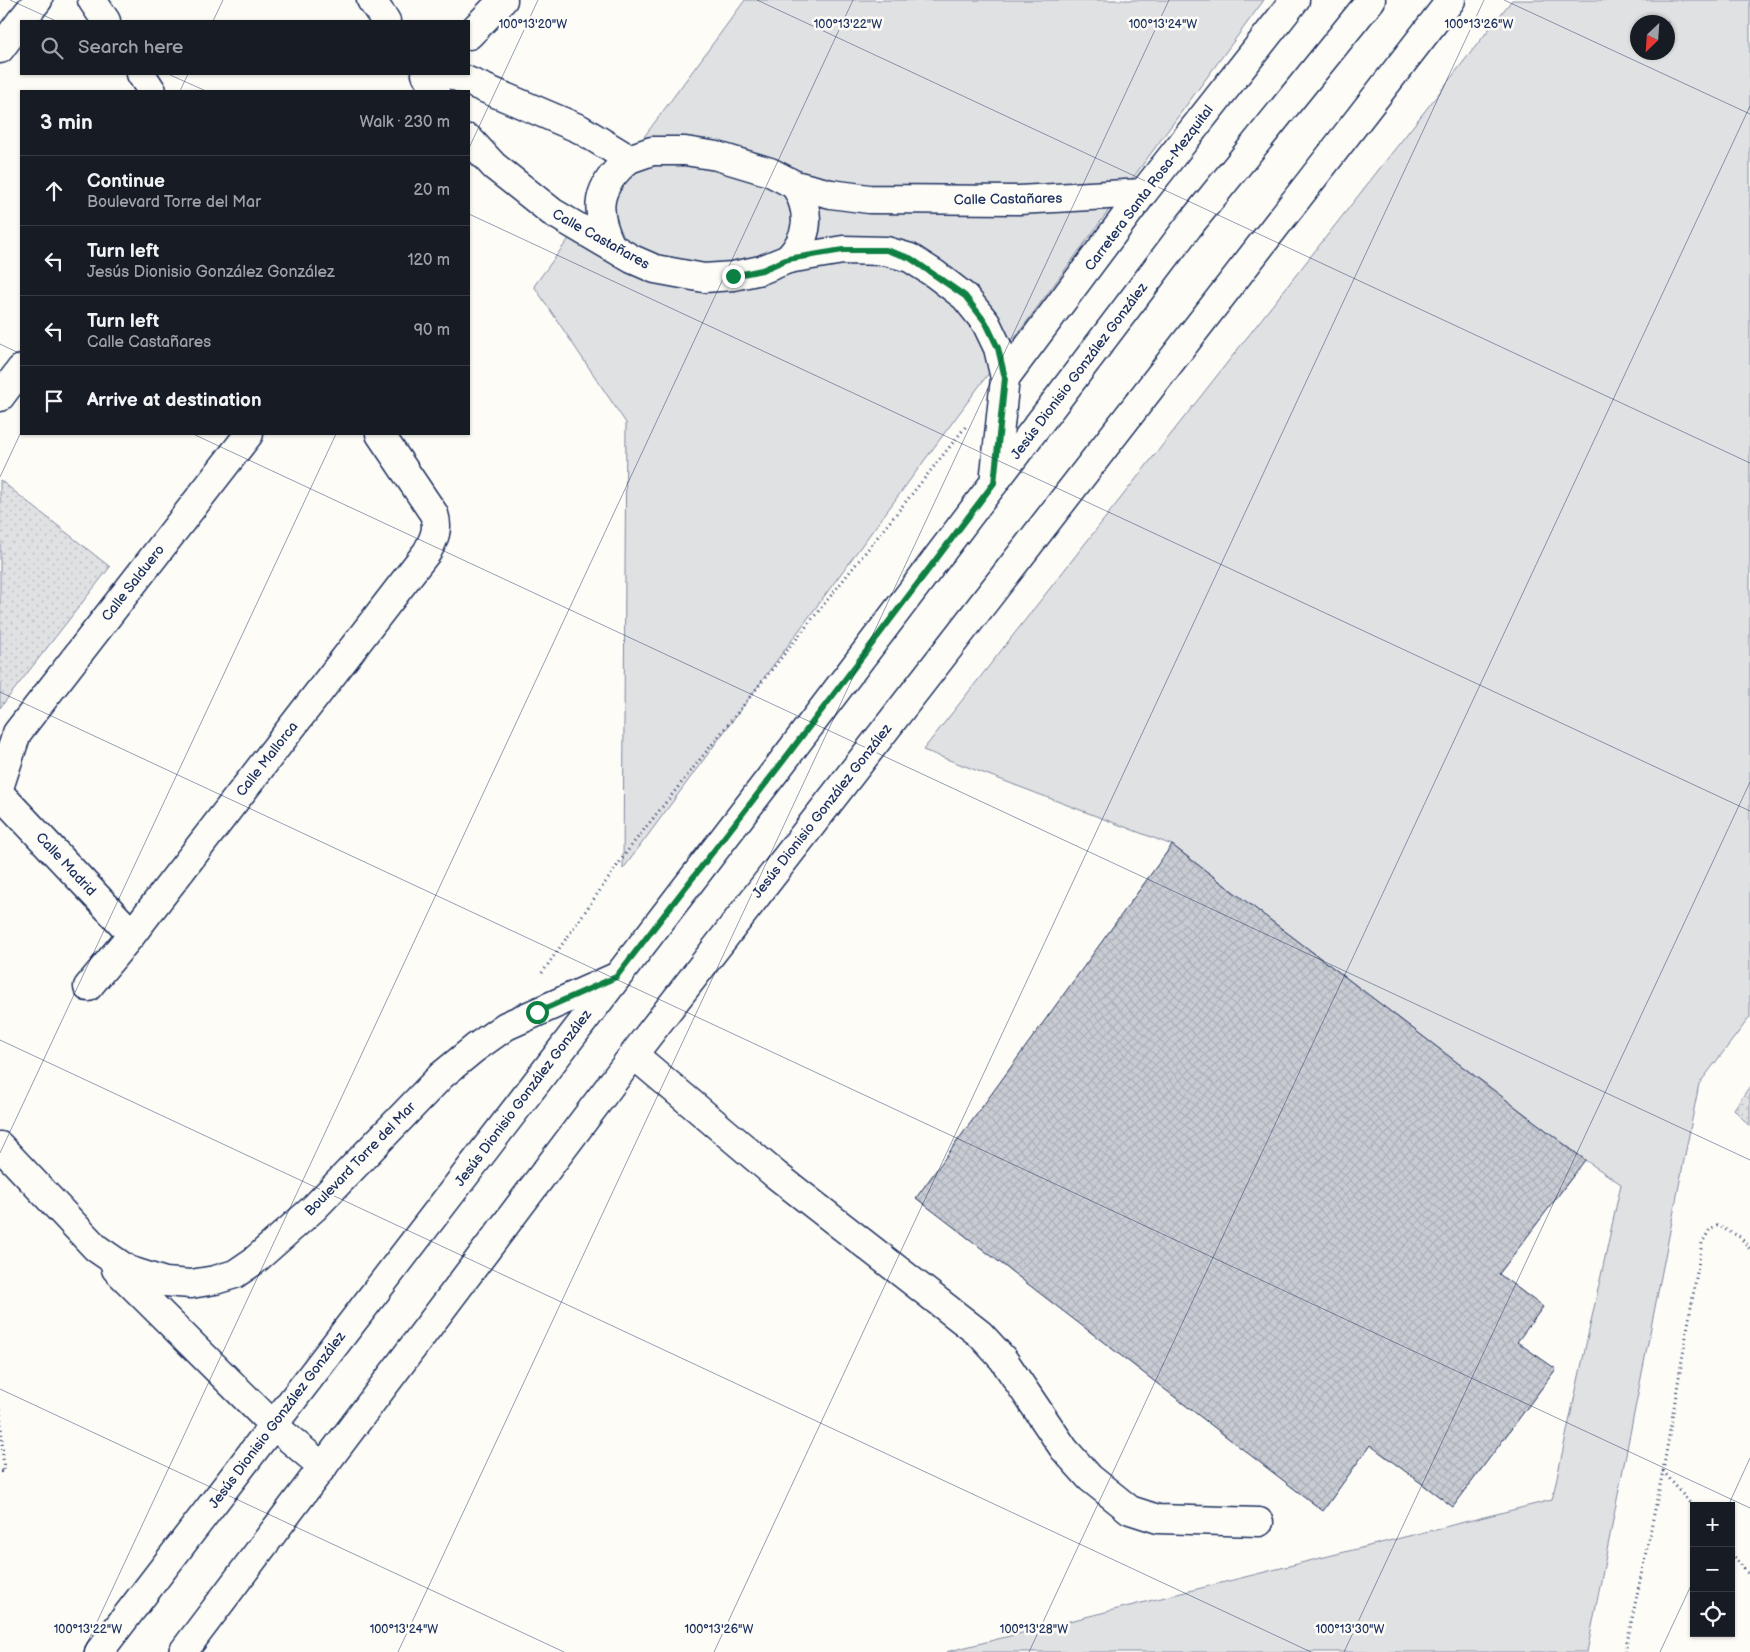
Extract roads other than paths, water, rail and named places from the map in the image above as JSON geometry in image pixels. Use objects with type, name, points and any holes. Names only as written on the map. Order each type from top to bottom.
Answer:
[{"type":"street","points":[[22,20],[38,0]]},
{"type":"street","points":[[92,0],[105,20]]},
{"type":"street","points":[[371,0],[385,20]]},
{"type":"street","points":[[470,34],[503,0]]},
{"type":"street","name":"Carretera Santa Rosa-Mezquital","points":[[1005,378],[1143,193],[1295,0]]},
{"type":"street","name":"Jesús Dionisio González González","points":[[99,1652],[777,769],[1188,227],[1371,0]]},
{"type":"street","name":"Jesús Dionisio González González","points":[[183,1652],[634,1055],[1450,0]]},
{"type":"street","points":[[0,49],[20,22]]},
{"type":"street","points":[[142,75],[151,90]]},
{"type":"street","points":[[434,78],[468,90]]},
{"type":"street","points":[[470,91],[580,129],[629,160],[613,173],[604,188],[600,203],[604,232],[611,246]]},
{"type":"street","name":"Calle Castañares","points":[[470,140],[494,166],[552,212],[632,259],[655,269],[704,278],[733,276],[762,270],[788,259],[843,250],[886,250],[910,258],[965,296],[986,323],[998,348],[1005,378],[994,483]]},
{"type":"street","name":"Calle Castañares","points":[[629,160],[652,151],[684,151],[717,156],[770,172],[795,186],[831,194],[869,199],[1019,200],[1143,193]]},
{"type":"street","points":[[788,259],[800,244],[807,226],[807,212],[803,198],[795,186]]},
{"type":"street","points":[[0,397],[20,370]]},
{"type":"street","name":"Calle Salduero","points":[[0,785],[8,736],[248,435]]},
{"type":"street","name":"Calle Mallorca","points":[[88,987],[132,934],[427,552],[434,539],[437,527],[434,514],[381,435]]},
{"type":"street","name":"Calle Madrid","points":[[0,794],[132,934]]},
{"type":"street","name":"Boulevard Torre del Mar","points":[[96,1248],[128,1270],[165,1282],[191,1284],[234,1274],[254,1261],[314,1208],[442,1075],[475,1048],[506,1026],[616,977]]},
{"type":"street","points":[[634,1055],[776,1175],[980,1334],[1003,1359],[1064,1449],[1090,1478],[1130,1510],[1158,1519],[1259,1522]]},
{"type":"street","name":"Boulevard Torre del Mar","points":[[0,1146],[96,1248],[273,1425],[322,1467]]}]
